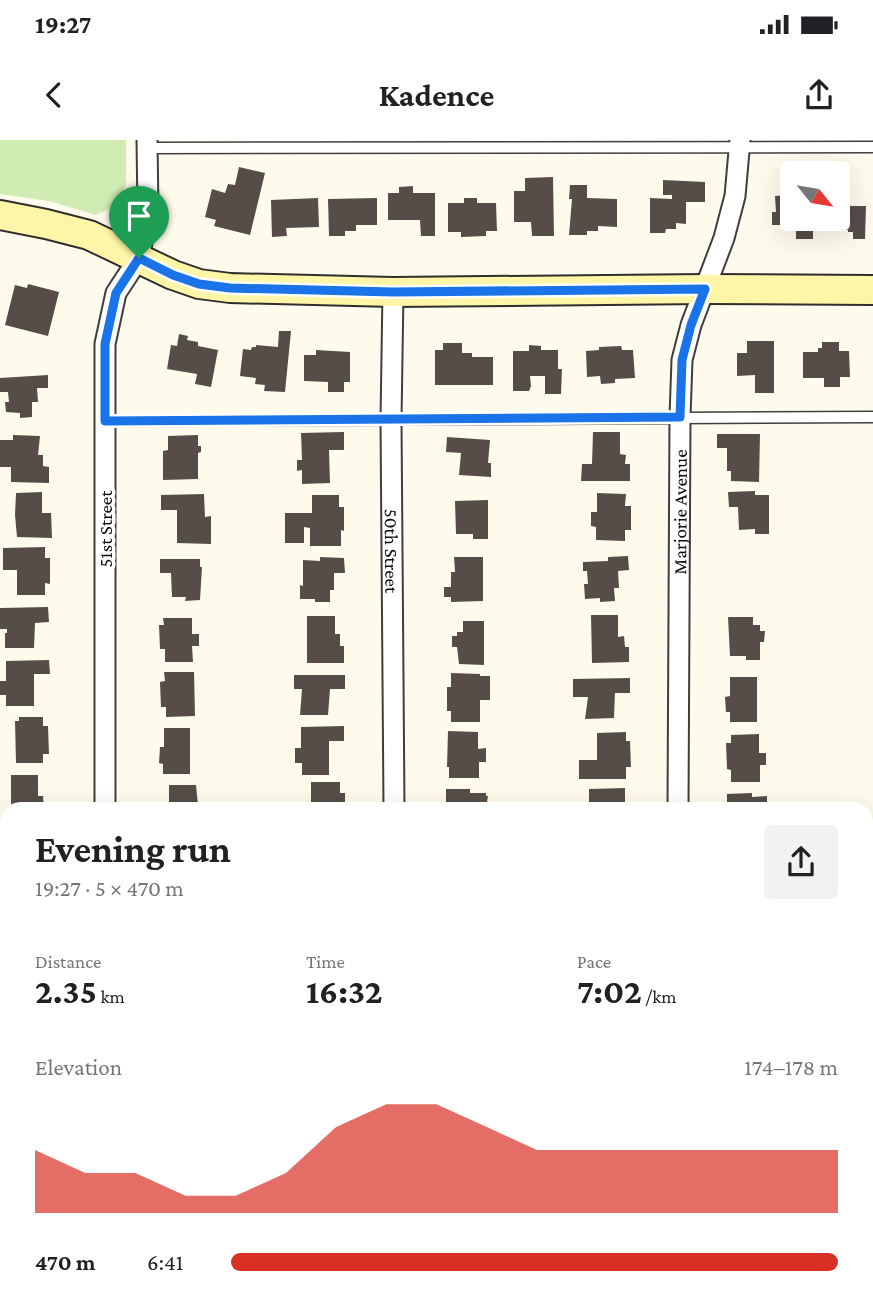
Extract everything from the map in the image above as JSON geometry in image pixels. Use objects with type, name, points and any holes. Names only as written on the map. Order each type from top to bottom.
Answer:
[{"type":"street","points":[[139,258],[148,212],[147,144]]},
{"type":"street","name":"Marjorie Avenue","points":[[678,802],[682,360],[691,325],[723,238],[735,196],[740,144]]},
{"type":"street","points":[[0,215],[89,235],[173,275],[199,284],[230,288],[393,292],[873,290]]},
{"type":"street","name":"51st Street","points":[[105,802],[105,344],[116,293],[139,258]]},
{"type":"street","name":"50th Street","points":[[393,292],[391,420],[394,802]]},
{"type":"lane","points":[[147,144],[740,144],[873,147]]},
{"type":"lane","points":[[105,421],[873,417]]},
{"type":"green space","points":[[0,140],[126,140],[126,185],[115,206],[96,215],[49,201],[0,194]]},
{"type":"building","points":[[239,167],[265,173],[250,235],[214,226],[216,220],[205,217],[212,189],[225,193],[228,184],[235,185]]},
{"type":"building","points":[[553,177],[554,236],[532,236],[531,222],[514,222],[514,191],[525,191],[525,178]]},
{"type":"building","points":[[663,180],[705,182],[705,202],[686,202],[686,224],[676,223],[676,229],[666,229],[665,233],[650,233],[650,198],[672,199],[672,195],[663,195]]},
{"type":"building","points":[[570,185],[587,185],[587,198],[617,199],[617,227],[598,226],[598,231],[587,231],[587,235],[569,235],[572,199],[569,199]]},
{"type":"building","points":[[413,186],[413,193],[435,193],[435,236],[421,236],[420,220],[388,220],[388,193],[399,193],[399,187]]},
{"type":"building","points":[[775,196],[780,196],[780,225],[772,225],[772,212],[776,212]]},
{"type":"building","points":[[318,198],[319,227],[286,228],[287,236],[272,237],[271,200]]},
{"type":"building","points":[[377,198],[377,225],[356,225],[356,231],[345,231],[345,236],[329,236],[328,199]]},
{"type":"building","points":[[464,198],[477,198],[477,203],[496,203],[497,231],[486,231],[486,236],[461,237],[461,232],[448,232],[448,203],[464,203]]},
{"type":"building","points":[[850,206],[866,206],[865,239],[853,239],[853,232],[848,232]]},
{"type":"building","points":[[796,231],[813,231],[813,239],[796,239]]},
{"type":"building","points":[[28,284],[59,292],[48,336],[5,325],[15,285],[27,288]]},
{"type":"building","points":[[279,331],[291,331],[285,392],[264,391],[265,385],[255,384],[256,378],[240,376],[243,349],[251,350],[256,345],[278,347]]},
{"type":"building","points":[[179,334],[188,336],[187,340],[198,342],[198,346],[218,350],[211,387],[195,384],[197,374],[167,369],[171,345],[177,346]]},
{"type":"building","points":[[747,341],[774,341],[774,393],[755,393],[755,375],[737,376],[737,353],[747,353]]},
{"type":"building","points":[[822,342],[839,342],[839,351],[849,351],[850,377],[840,377],[840,387],[824,387],[824,378],[803,378],[803,352],[818,352],[818,348],[822,348]]},
{"type":"building","points":[[443,343],[462,343],[462,353],[472,353],[472,357],[493,357],[493,385],[435,385],[435,350],[443,350]]},
{"type":"building","points":[[529,345],[541,346],[541,350],[558,350],[558,369],[562,369],[561,394],[545,394],[545,376],[530,376],[529,391],[513,391],[513,351],[529,351]]},
{"type":"building","points":[[621,346],[622,350],[633,350],[635,378],[615,379],[615,383],[601,384],[600,376],[587,377],[586,351],[599,350],[599,347]]},
{"type":"building","points":[[316,350],[350,352],[350,382],[344,382],[344,392],[328,392],[328,382],[304,381],[304,355],[316,355]]},
{"type":"building","points":[[48,375],[48,388],[37,388],[38,402],[32,402],[32,417],[20,418],[20,413],[6,412],[8,392],[0,392],[0,378]]},
{"type":"building","points":[[344,432],[344,450],[329,450],[330,483],[302,484],[302,470],[297,471],[297,460],[302,460],[301,433]]},
{"type":"building","points":[[593,432],[620,432],[620,454],[626,455],[625,464],[630,464],[630,481],[581,481],[582,464],[592,464]]},
{"type":"building","points":[[717,434],[760,434],[759,482],[731,481],[731,471],[727,471],[727,448],[717,448]]},
{"type":"building","points":[[13,435],[40,436],[38,455],[43,455],[43,466],[49,467],[49,483],[11,482],[11,467],[0,467],[0,440],[13,440]]},
{"type":"building","points":[[198,435],[201,452],[198,453],[198,479],[163,480],[163,451],[168,450],[168,436]]},
{"type":"building","points":[[447,437],[490,440],[488,463],[491,463],[491,477],[459,475],[461,453],[446,452]]},
{"type":"building","points":[[755,491],[755,495],[769,495],[769,534],[755,534],[755,529],[739,530],[738,507],[729,507],[728,492]]},
{"type":"building","points":[[42,492],[42,513],[51,513],[52,538],[17,537],[16,493]]},
{"type":"building","points":[[597,493],[626,494],[625,506],[631,506],[631,530],[625,530],[625,541],[596,540],[596,527],[591,526],[591,512],[597,512]]},
{"type":"building","points":[[204,494],[205,517],[211,516],[211,544],[177,543],[177,510],[161,510],[161,495]]},
{"type":"building","points":[[312,495],[339,495],[339,507],[344,507],[341,546],[310,546],[310,528],[304,527],[304,543],[285,543],[285,513],[312,513]]},
{"type":"building","points":[[488,500],[488,539],[473,539],[473,534],[456,534],[455,501]]},
{"type":"building","points":[[45,547],[45,558],[50,558],[50,584],[45,583],[45,595],[17,595],[17,570],[3,570],[3,548]]},
{"type":"building","points":[[628,556],[629,570],[618,571],[619,588],[614,588],[615,601],[585,599],[584,584],[588,584],[583,562],[608,561],[608,557]]},
{"type":"building","points":[[320,557],[344,558],[345,573],[334,573],[334,590],[330,590],[330,602],[300,599],[303,560],[320,561]]},
{"type":"building","points":[[454,557],[483,557],[483,601],[451,602],[451,597],[444,597],[444,587],[451,587],[451,572],[455,572]]},
{"type":"building","points":[[160,559],[200,559],[200,600],[185,601],[186,597],[172,597],[171,573],[160,573]]},
{"type":"building","points":[[48,607],[49,622],[35,623],[34,648],[5,648],[7,629],[0,629],[0,608]]},
{"type":"building","points":[[591,615],[618,615],[618,637],[624,636],[625,647],[629,647],[629,662],[592,663]]},
{"type":"building","points":[[307,616],[335,616],[335,634],[340,634],[340,646],[344,646],[344,663],[307,663]]},
{"type":"building","points":[[728,617],[753,617],[753,625],[760,625],[760,631],[765,631],[764,642],[760,642],[760,660],[746,660],[746,656],[730,656]]},
{"type":"building","points":[[163,618],[192,618],[192,634],[199,634],[199,646],[192,646],[193,662],[165,662],[165,649],[160,649],[159,625],[164,625]]},
{"type":"building","points":[[463,621],[484,621],[484,665],[459,664],[457,647],[452,647],[452,636],[463,632]]},
{"type":"building","points":[[49,660],[50,674],[34,674],[34,706],[6,706],[6,695],[0,695],[0,681],[6,681],[6,661]]},
{"type":"building","points":[[164,672],[194,672],[195,716],[166,717],[166,707],[161,707],[160,682],[165,681]]},
{"type":"building","points":[[451,673],[490,676],[490,700],[480,700],[480,722],[451,722],[451,711],[447,711],[447,687],[451,687]]},
{"type":"building","points":[[294,675],[345,675],[345,689],[330,689],[328,715],[300,715],[302,689],[294,689]]},
{"type":"building","points":[[730,677],[757,677],[757,722],[730,722],[725,697],[730,696]]},
{"type":"building","points":[[630,678],[630,693],[615,693],[614,718],[585,719],[588,697],[573,697],[573,679]]},
{"type":"building","points":[[19,717],[43,717],[43,726],[48,726],[49,754],[43,754],[43,763],[16,763],[15,721],[19,721]]},
{"type":"building","points":[[344,726],[344,741],[329,741],[329,775],[302,775],[302,763],[295,763],[295,748],[301,748],[301,727]]},
{"type":"building","points":[[164,728],[190,728],[190,774],[163,774],[163,764],[159,763],[160,747],[164,747]]},
{"type":"building","points":[[448,731],[478,732],[478,749],[486,748],[486,762],[479,762],[479,778],[449,778]]},
{"type":"building","points":[[626,732],[626,741],[630,741],[631,767],[626,767],[626,779],[579,779],[579,760],[597,760],[597,733]]},
{"type":"building","points":[[759,734],[759,753],[766,753],[766,765],[760,765],[760,782],[731,782],[731,770],[727,769],[726,743],[731,743],[731,735]]},
{"type":"building","points":[[11,775],[38,775],[38,796],[43,796],[44,802],[11,802]]},
{"type":"building","points":[[311,782],[340,782],[340,793],[345,793],[345,802],[311,802]]},
{"type":"building","points":[[169,785],[196,785],[198,802],[169,802]]},
{"type":"building","points":[[625,788],[625,802],[589,802],[589,789]]},
{"type":"building","points":[[446,789],[470,789],[470,793],[486,793],[488,796],[487,802],[446,802]]},
{"type":"building","points":[[752,793],[752,797],[767,796],[767,802],[727,802],[727,794]]},
{"type":"route","points":[[139,258],[199,284],[230,288],[393,292],[705,289],[691,325],[682,360],[680,417],[105,421],[105,344],[116,293],[139,258]]}]
